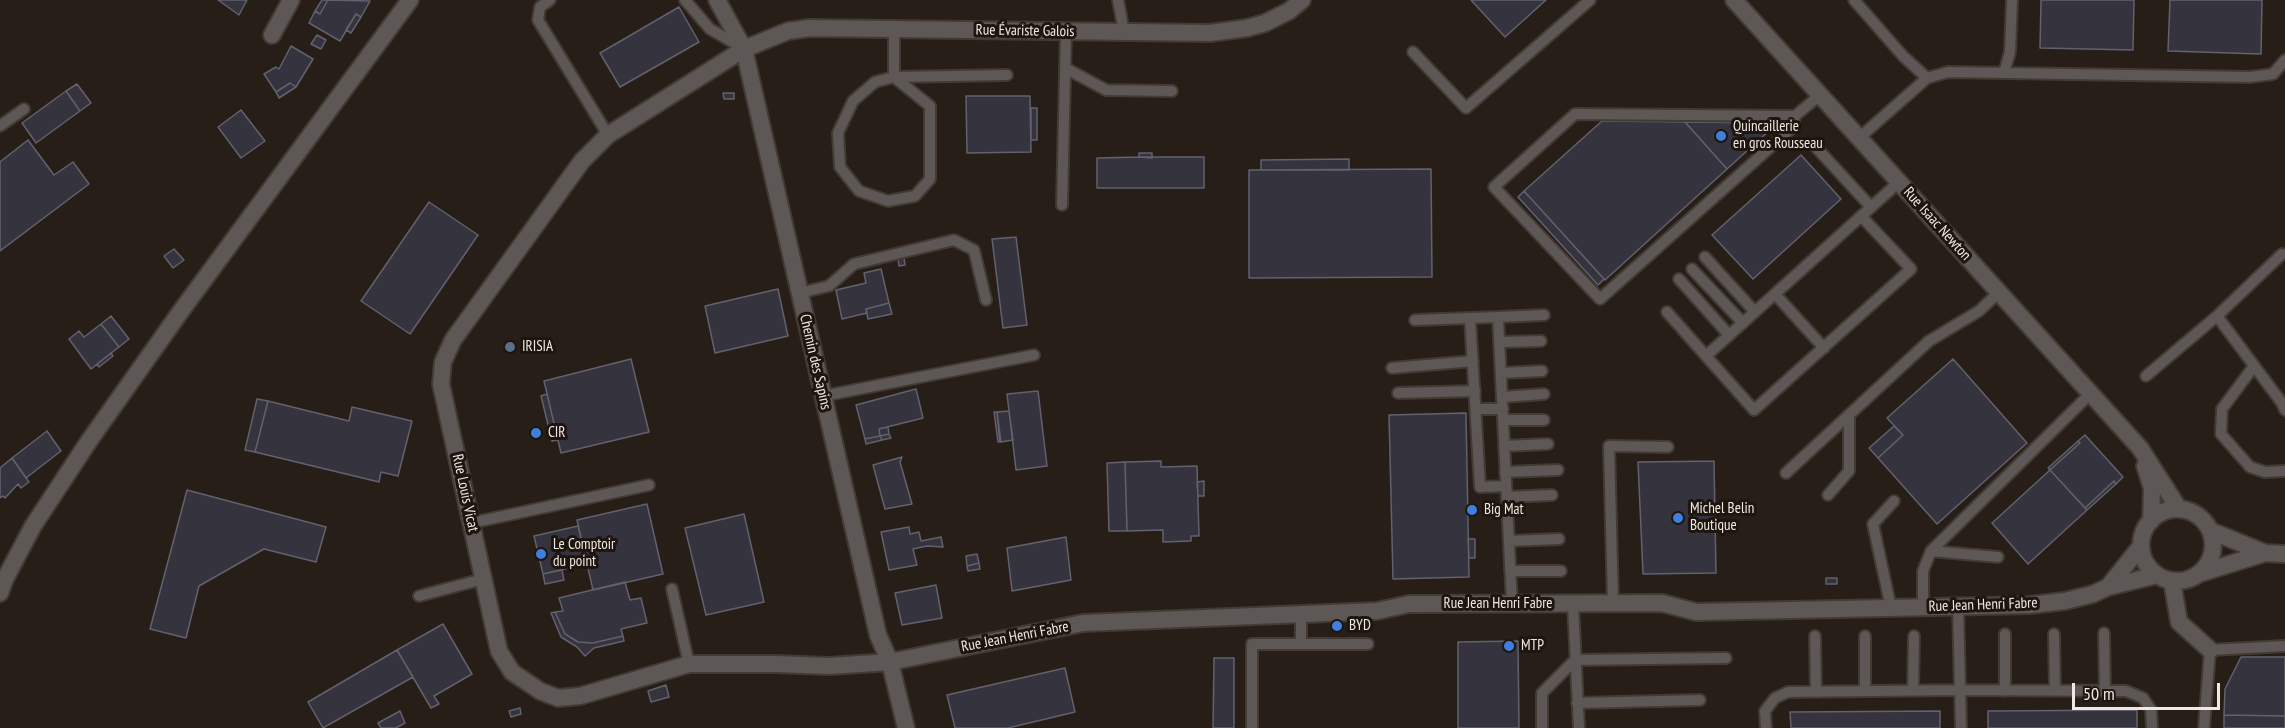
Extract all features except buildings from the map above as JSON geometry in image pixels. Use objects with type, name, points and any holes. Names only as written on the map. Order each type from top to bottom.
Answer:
[{"type":"street","points":[[272,35],[291,0]]},
{"type":"street","points":[[2,585],[33,526],[96,431],[181,311],[410,0]]},
{"type":"street","name":"Chemin des Sapins","points":[[717,0],[744,48],[878,635],[890,662],[906,728]]},
{"type":"street","name":"Rue Évariste Galois","points":[[744,48],[788,31],[810,28],[1210,33],[1265,23],[1289,11],[1302,0]]},
{"type":"street","name":"Rue Isaac Newton","points":[[1734,0],[2140,448],[2179,509]]},
{"type":"street","name":"Rue Louis Vicat","points":[[744,48],[608,135],[582,161],[453,340],[443,362],[441,384],[499,651],[512,672],[540,691],[558,698],[580,696],[689,664],[829,666],[890,662]]},
{"type":"street","name":"Rue Isaac Newton","points":[[2140,448],[2152,488],[2151,521]]},
{"type":"street","points":[[2200,573],[2208,564],[2212,554],[2211,531],[2205,522],[2196,514],[2179,509],[2163,512],[2151,521],[2142,536],[2141,546],[2147,565],[2164,578],[2182,581],[2200,573],[2265,553]]},
{"type":"street","points":[[2211,531],[2265,553],[2285,554]]},
{"type":"street","points":[[2108,587],[2141,546]]},
{"type":"street","points":[[2164,578],[2179,622],[2210,650]]},
{"type":"street","name":"Rue Jean Henri Fabre","points":[[890,662],[1083,624],[1377,611],[1409,604],[1662,603],[1696,612],[2030,605],[2093,594],[2108,587],[2164,578]]},
{"type":"lane","points":[[550,0],[540,7],[538,20],[608,135]]},
{"type":"lane","points":[[685,0],[710,29],[744,48]]},
{"type":"lane","points":[[1118,0],[1124,32]]},
{"type":"lane","points":[[1413,52],[1466,108],[1590,0]]},
{"type":"lane","points":[[1854,0],[1903,56],[1927,78]]},
{"type":"lane","points":[[2004,73],[2010,52],[2012,0]]},
{"type":"lane","points":[[894,29],[894,77]]},
{"type":"lane","points":[[1062,205],[1066,31]]},
{"type":"lane","points":[[1859,138],[1927,78],[1948,72],[2250,77],[2273,74],[2285,60]]},
{"type":"lane","points":[[1065,68],[1106,90],[1172,91]]},
{"type":"lane","points":[[894,77],[930,106],[930,179],[915,196],[888,201],[859,191],[840,167],[838,133],[853,100],[875,82],[894,77],[1008,75]]},
{"type":"lane","points":[[1795,116],[1575,114],[1494,187],[1600,298],[1793,127],[1795,116],[1820,95]]},
{"type":"lane","points":[[0,126],[24,109]]},
{"type":"lane","points":[[1813,144],[1871,207]]},
{"type":"lane","points":[[1706,356],[1899,182]]},
{"type":"lane","points":[[1667,312],[1754,410],[1911,269],[1861,216]]},
{"type":"lane","points":[[800,293],[829,286],[854,264],[954,240],[974,250],[986,300]]},
{"type":"lane","points":[[2146,376],[2217,316],[2282,254]]},
{"type":"lane","points":[[1705,257],[1755,312]]},
{"type":"lane","points":[[1692,269],[1743,323]]},
{"type":"lane","points":[[1679,279],[1729,335]]},
{"type":"lane","points":[[1786,473],[1929,341],[1978,311],[1999,292]]},
{"type":"lane","points":[[1775,294],[1824,348]]},
{"type":"lane","points":[[1415,320],[1544,315]]},
{"type":"lane","points":[[2217,316],[2283,403],[2285,410]]},
{"type":"lane","points":[[1498,317],[1512,604]]},
{"type":"lane","points":[[1470,318],[1480,487],[1506,492],[1552,495]]},
{"type":"lane","points":[[1499,342],[1541,341]]},
{"type":"lane","points":[[823,396],[1034,355]]},
{"type":"lane","points":[[1392,368],[1473,361]]},
{"type":"lane","points":[[2254,366],[2222,409],[2221,434],[2250,467],[2265,472],[2285,471]]},
{"type":"lane","points":[[1501,373],[1542,371]]},
{"type":"lane","points":[[1398,393],[1475,391]]},
{"type":"lane","points":[[1923,608],[1923,571],[1931,551],[2091,393]]},
{"type":"lane","points":[[1502,397],[1544,394]]},
{"type":"lane","points":[[1476,409],[1544,420]]},
{"type":"lane","points":[[1828,495],[1849,471],[1849,415]]},
{"type":"lane","points":[[1504,446],[1548,444]]},
{"type":"lane","points":[[1613,603],[1609,446],[1668,447]]},
{"type":"lane","points":[[1505,472],[1558,470]]},
{"type":"lane","points":[[471,523],[649,485]]},
{"type":"lane","points":[[1891,608],[1873,524],[1894,501]]},
{"type":"lane","points":[[1509,541],[1559,539]]},
{"type":"lane","points":[[1931,551],[1998,557]]},
{"type":"lane","points":[[1510,571],[1561,571]]},
{"type":"lane","points":[[419,596],[483,579]]},
{"type":"lane","points":[[672,589],[689,664]]},
{"type":"lane","points":[[1574,604],[1579,728]]},
{"type":"lane","points":[[1958,607],[1960,728]]},
{"type":"lane","points":[[1301,615],[1301,644]]},
{"type":"lane","points":[[2104,633],[2105,691]]},
{"type":"lane","points":[[2005,634],[2005,691]]},
{"type":"lane","points":[[2054,634],[2055,691]]},
{"type":"lane","points":[[1815,636],[1816,692]]},
{"type":"lane","points":[[1865,636],[1865,691]]},
{"type":"lane","points":[[1913,691],[1914,636]]},
{"type":"lane","points":[[1252,728],[1252,644],[1368,644]]},
{"type":"lane","points":[[2204,728],[2210,650],[2285,646]]},
{"type":"lane","points":[[1542,728],[1542,693],[1575,660],[1726,658]]},
{"type":"lane","points":[[1766,728],[1765,711],[1775,698],[1788,692],[1960,690],[2126,691],[2143,698],[2151,710],[2152,728]]},
{"type":"lane","points":[[1577,703],[1700,700]]},
{"type":"place","name":"Quincaillerie en gros Rousseau","points":[[1721,136]]},
{"type":"place","name":"IRISIA","points":[[510,347]]},
{"type":"place","name":"CIR","points":[[536,433]]},
{"type":"place","name":"Big Mat","points":[[1472,510]]},
{"type":"place","name":"Michel Belin Boutique","points":[[1678,518]]},
{"type":"place","name":"Le Comptoir du point","points":[[541,554]]},
{"type":"place","name":"BYD","points":[[1337,626]]},
{"type":"place","name":"MTP","points":[[1509,646]]}]
